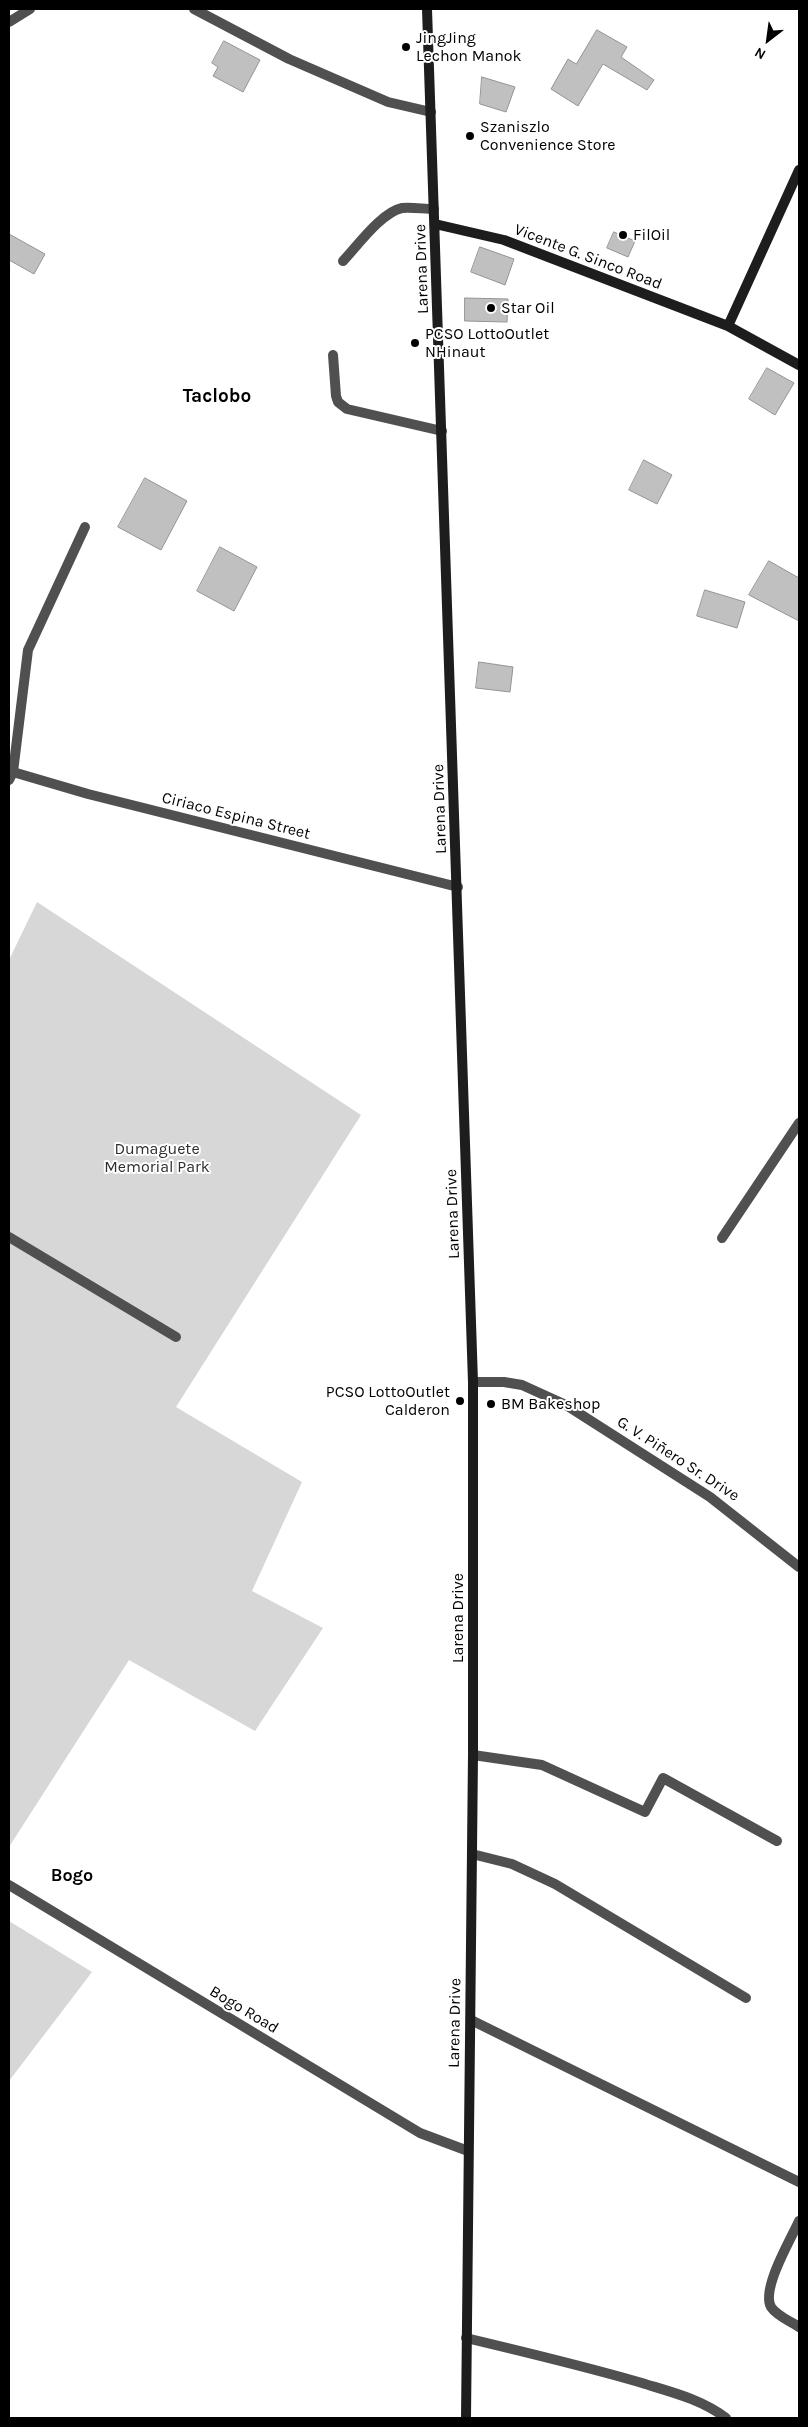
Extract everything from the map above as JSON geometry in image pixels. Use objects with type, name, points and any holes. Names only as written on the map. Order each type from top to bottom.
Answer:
[{"type":"main road","name":"Larena Drive","points":[[427,9],[458,887],[473,1382],[473,1755],[466,2418]]},
{"type":"main road","points":[[728,326],[799,170]]},
{"type":"main road","name":"Vicente G. Sinco Road","points":[[435,224],[504,240],[728,326],[799,365]]},
{"type":"street","points":[[9,22],[30,9]]},
{"type":"street","points":[[194,9],[289,59],[379,98],[431,112]]},
{"type":"street","points":[[343,260],[384,218],[393,212],[403,208],[434,209]]},
{"type":"street","points":[[333,355],[336,396],[338,402],[347,409],[442,431]]},
{"type":"street","points":[[10,773],[28,650],[85,527]]},
{"type":"street","name":"Ciriaco Espina Street","points":[[10,773],[458,887]]},
{"type":"street","points":[[722,1238],[799,1123]]},
{"type":"street","points":[[9,1237],[176,1337]]},
{"type":"street","name":"G. V. Piñero Sr. Drive","points":[[473,1382],[504,1382],[522,1385],[566,1405],[710,1497],[799,1567]]},
{"type":"street","points":[[473,1755],[542,1765],[645,1812],[663,1778],[777,1841]]},
{"type":"street","points":[[472,1854],[512,1864],[555,1884],[746,1998]]},
{"type":"street","name":"Bogo Road","points":[[9,1885],[420,2133],[468,2151]]},
{"type":"street","points":[[471,2020],[799,2182]]},
{"type":"street","points":[[799,2221],[772,2280],[769,2291],[770,2304],[775,2312],[799,2327]]},
{"type":"street","points":[[466,2338],[609,2373],[688,2397],[712,2408],[726,2418]]},
{"type":"green space","name":"Dumaguete Memorial Park","points":[[37,902],[361,1115],[176,1407],[302,1482],[252,1591],[323,1628],[255,1731],[129,1660],[9,1847],[9,960]]},
{"type":"green space","points":[[9,1921],[92,1972],[9,2081]]},
{"type":"building","points":[[597,30],[627,47],[621,57],[654,80],[647,90],[603,64],[578,106],[551,89],[568,59],[576,64]]},
{"type":"building","points":[[224,41],[260,60],[243,92],[213,76],[218,67],[212,63]]},
{"type":"building","points":[[482,77],[515,87],[506,112],[480,104]]},
{"type":"building","points":[[614,232],[635,241],[628,257],[607,248]]},
{"type":"building","points":[[9,234],[45,254],[34,274],[9,260]]},
{"type":"building","points":[[480,247],[514,259],[505,285],[471,272]]},
{"type":"building","points":[[465,298],[508,299],[507,322],[465,321]]},
{"type":"building","points":[[767,368],[794,383],[775,415],[749,399]]},
{"type":"building","points":[[644,460],[672,475],[657,504],[629,490]]},
{"type":"building","points":[[145,478],[187,501],[161,550],[118,527]]},
{"type":"building","points":[[220,547],[257,567],[234,611],[197,591]]},
{"type":"building","points":[[769,561],[799,578],[799,621],[749,595]]},
{"type":"building","points":[[705,590],[745,602],[737,628],[697,616]]},
{"type":"building","points":[[479,662],[513,667],[510,692],[476,688]]},
{"type":"place","name":"JingJing Lechon Manok","points":[[406,47]]},
{"type":"place","name":"Szaniszlo Convenience Store","points":[[470,136]]},
{"type":"place","name":"FilOil","points":[[623,235]]},
{"type":"place","name":"Star Oil","points":[[491,308]]},
{"type":"place","name":"PCSO LottoOutlet NHinaut","points":[[415,343]]},
{"type":"place","name":"PCSO LottoOutlet Calderon","points":[[460,1401]]},
{"type":"place","name":"BM Bakeshop","points":[[491,1404]]},
{"type":"district","name":"Taclobo","points":[[217,397]]},
{"type":"district","name":"Bogo","points":[[72,1876]]}]
